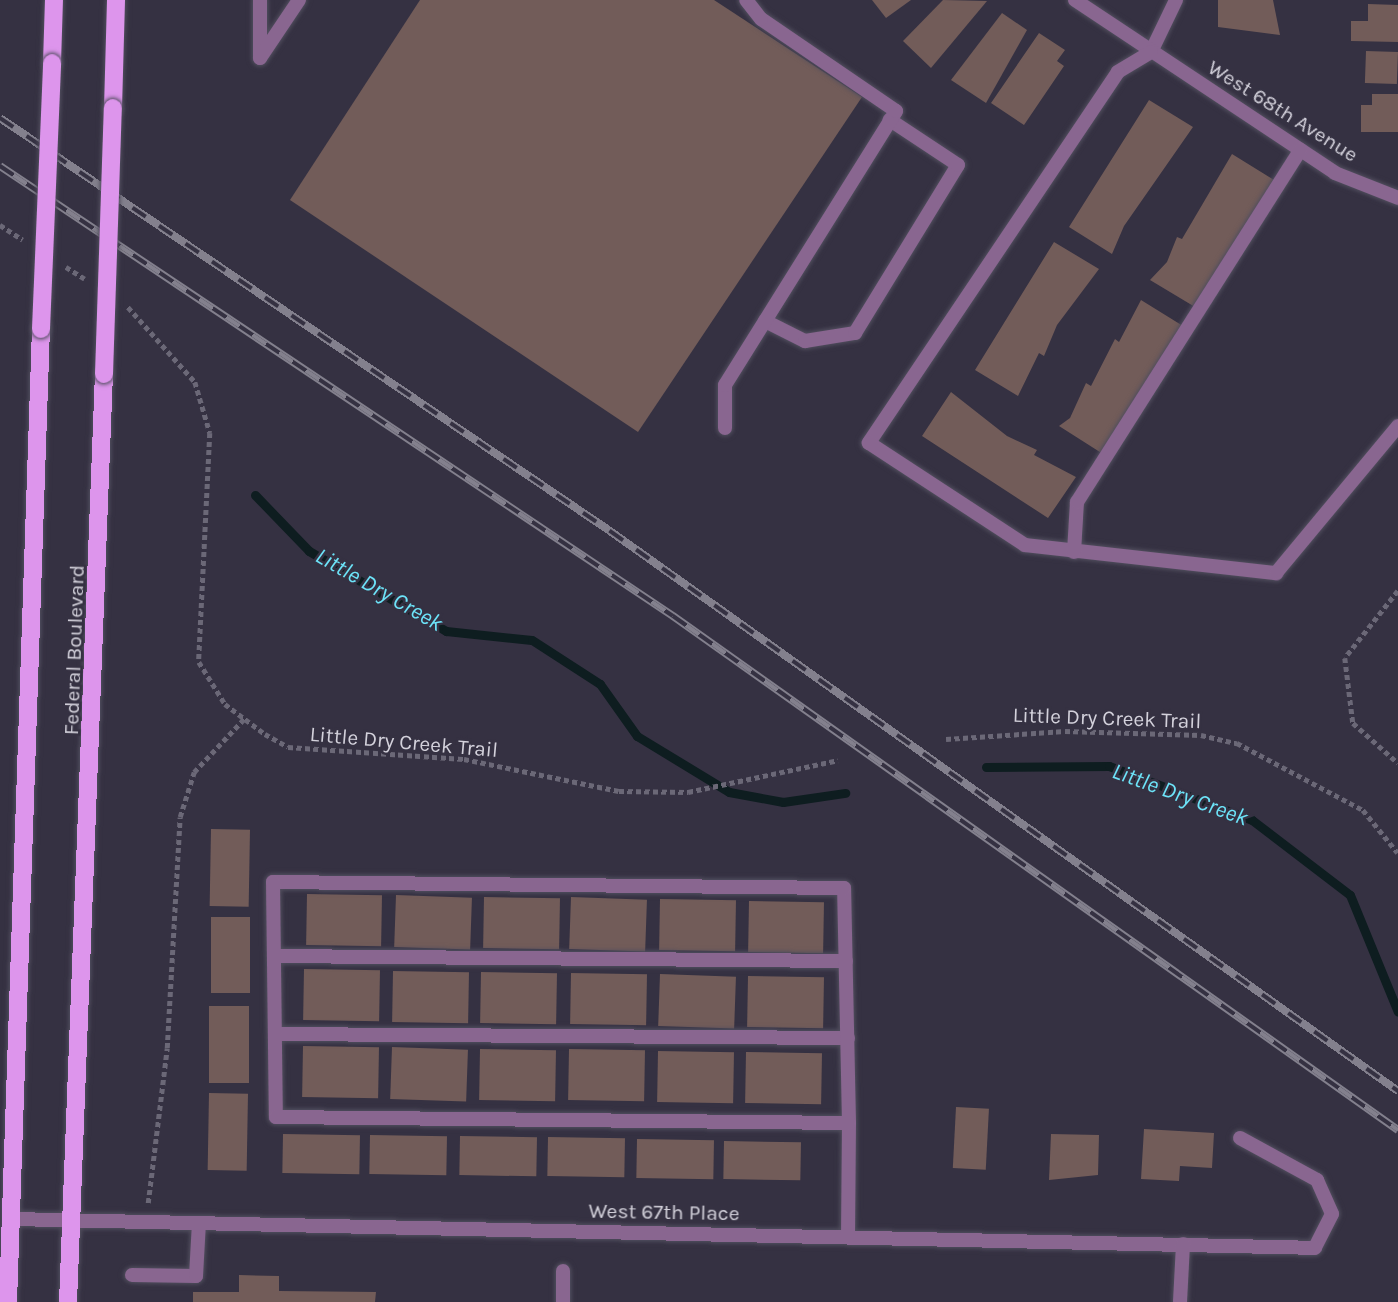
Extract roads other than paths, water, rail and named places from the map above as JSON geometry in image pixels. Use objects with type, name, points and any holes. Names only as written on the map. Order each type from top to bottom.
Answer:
[{"type":"main road","points":[[8,1302],[12,1219],[6,1152],[54,0]]},
{"type":"main road","name":"Federal Boulevard","points":[[68,1302],[116,0]]},
{"type":"street","points":[[260,0],[260,58],[299,0]]},
{"type":"street","points":[[725,428],[725,386],[896,111],[761,19],[746,0]]},
{"type":"street","name":"West 68th Avenue","points":[[1075,0],[1335,173],[1398,198]]},
{"type":"street","points":[[1176,0],[1151,52],[1118,72],[869,443],[1025,545],[1276,573],[1398,426]]},
{"type":"street","points":[[765,321],[805,341],[855,333],[958,165],[890,120]]},
{"type":"street","points":[[1074,552],[1077,502],[1300,150]]},
{"type":"street","points":[[848,1237],[849,1123],[844,888],[273,882],[276,1116],[849,1123]]},
{"type":"street","points":[[274,956],[846,961]]},
{"type":"street","points":[[275,1034],[848,1038]]},
{"type":"street","name":"West 67th Place","points":[[12,1219],[1315,1248],[1332,1214],[1317,1181],[1240,1138]]},
{"type":"street","points":[[132,1275],[196,1276],[199,1223]]},
{"type":"street","points":[[1180,1302],[1183,1244]]},
{"type":"street","points":[[563,1271],[563,1302]]},
{"type":"waterway","name":"Little Dry Creek","points":[[255,495],[309,551],[446,631],[532,640],[600,684],[637,736],[729,792],[783,802],[845,793]]},
{"type":"waterway","name":"Little Dry Creek","points":[[986,767],[1109,766],[1252,820],[1350,895],[1398,1012]]},
{"type":"railway","points":[[0,118],[610,531],[1398,1091]]},
{"type":"railway","points":[[0,166],[673,616],[1398,1130]]}]
